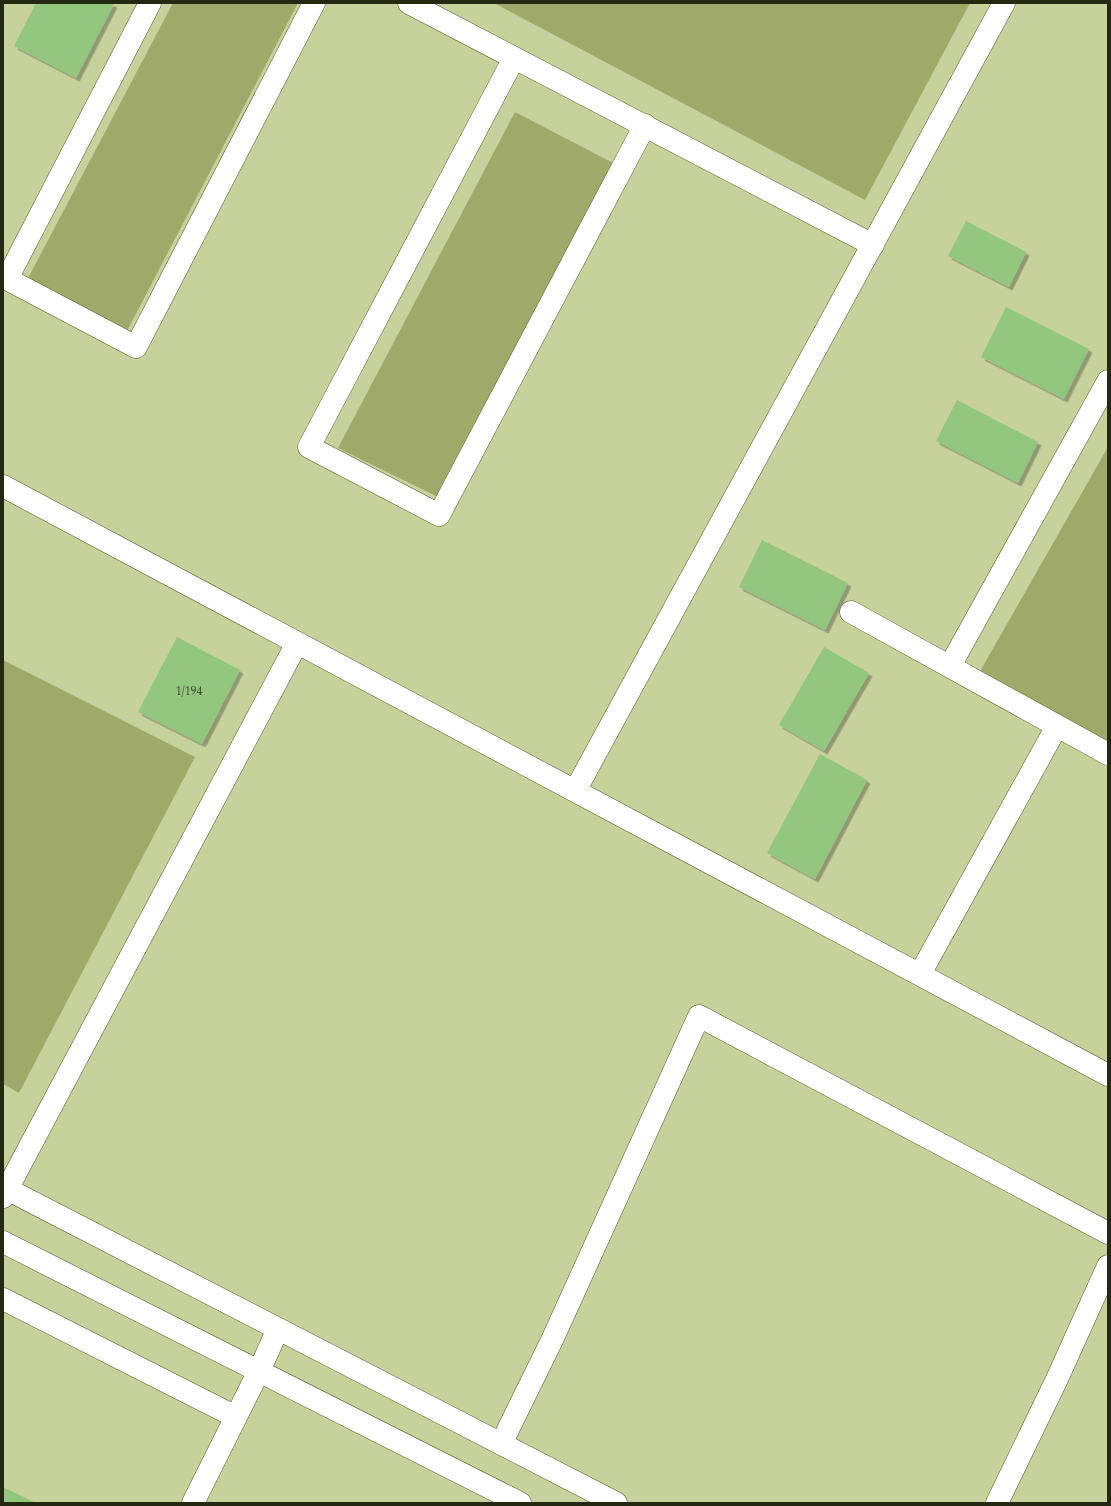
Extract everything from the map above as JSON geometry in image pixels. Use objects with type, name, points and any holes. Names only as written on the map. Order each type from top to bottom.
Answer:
[{"type":"street","points":[[150,3],[5,282],[136,347],[314,3]]},
{"type":"street","points":[[409,3],[873,244]]},
{"type":"street","points":[[575,791],[1004,3]]},
{"type":"street","points":[[514,58],[309,446],[439,515],[645,126]]},
{"type":"street","points":[[950,666],[1108,381]]},
{"type":"street","points":[[3,486],[1108,1075]]},
{"type":"street","points":[[851,612],[1108,754]]},
{"type":"street","points":[[297,643],[4,1191],[278,1329],[616,1503]]},
{"type":"street","points":[[920,974],[1057,726]]},
{"type":"street","points":[[500,1444],[553,1338],[699,1016],[1108,1233]]},
{"type":"street","points":[[3,1242],[520,1503]]},
{"type":"street","points":[[997,1503],[1057,1380],[1108,1266]]},
{"type":"street","points":[[3,1299],[236,1417]]},
{"type":"street","points":[[193,1503],[260,1371],[278,1329]]},
{"type":"green space","points":[[173,3],[298,3],[127,331],[26,282]]},
{"type":"green space","points":[[494,3],[970,3],[865,200]]},
{"type":"green space","points":[[515,112],[617,165],[440,498],[338,448]]},
{"type":"green space","points":[[1108,447],[1108,744],[979,673]]},
{"type":"green space","points":[[3,660],[195,757],[19,1093],[3,1084]]},
{"type":"building","points":[[36,3],[114,4],[76,78],[14,46]]},
{"type":"building","points":[[966,221],[1026,252],[1009,287],[948,256]]},
{"type":"building","points":[[1006,307],[1089,349],[1064,399],[981,357]]},
{"type":"building","points":[[957,400],[1038,442],[1018,483],[936,441]]},
{"type":"building","points":[[762,540],[848,583],[825,630],[739,587]]},
{"type":"building","points":[[177,637],[240,670],[202,744],[138,712]]},
{"type":"building","points":[[824,647],[869,673],[824,751],[779,725]]},
{"type":"building","points":[[820,754],[867,780],[815,879],[767,853]]},
{"type":"building","points":[[3,1487],[36,1503],[3,1503]]}]
